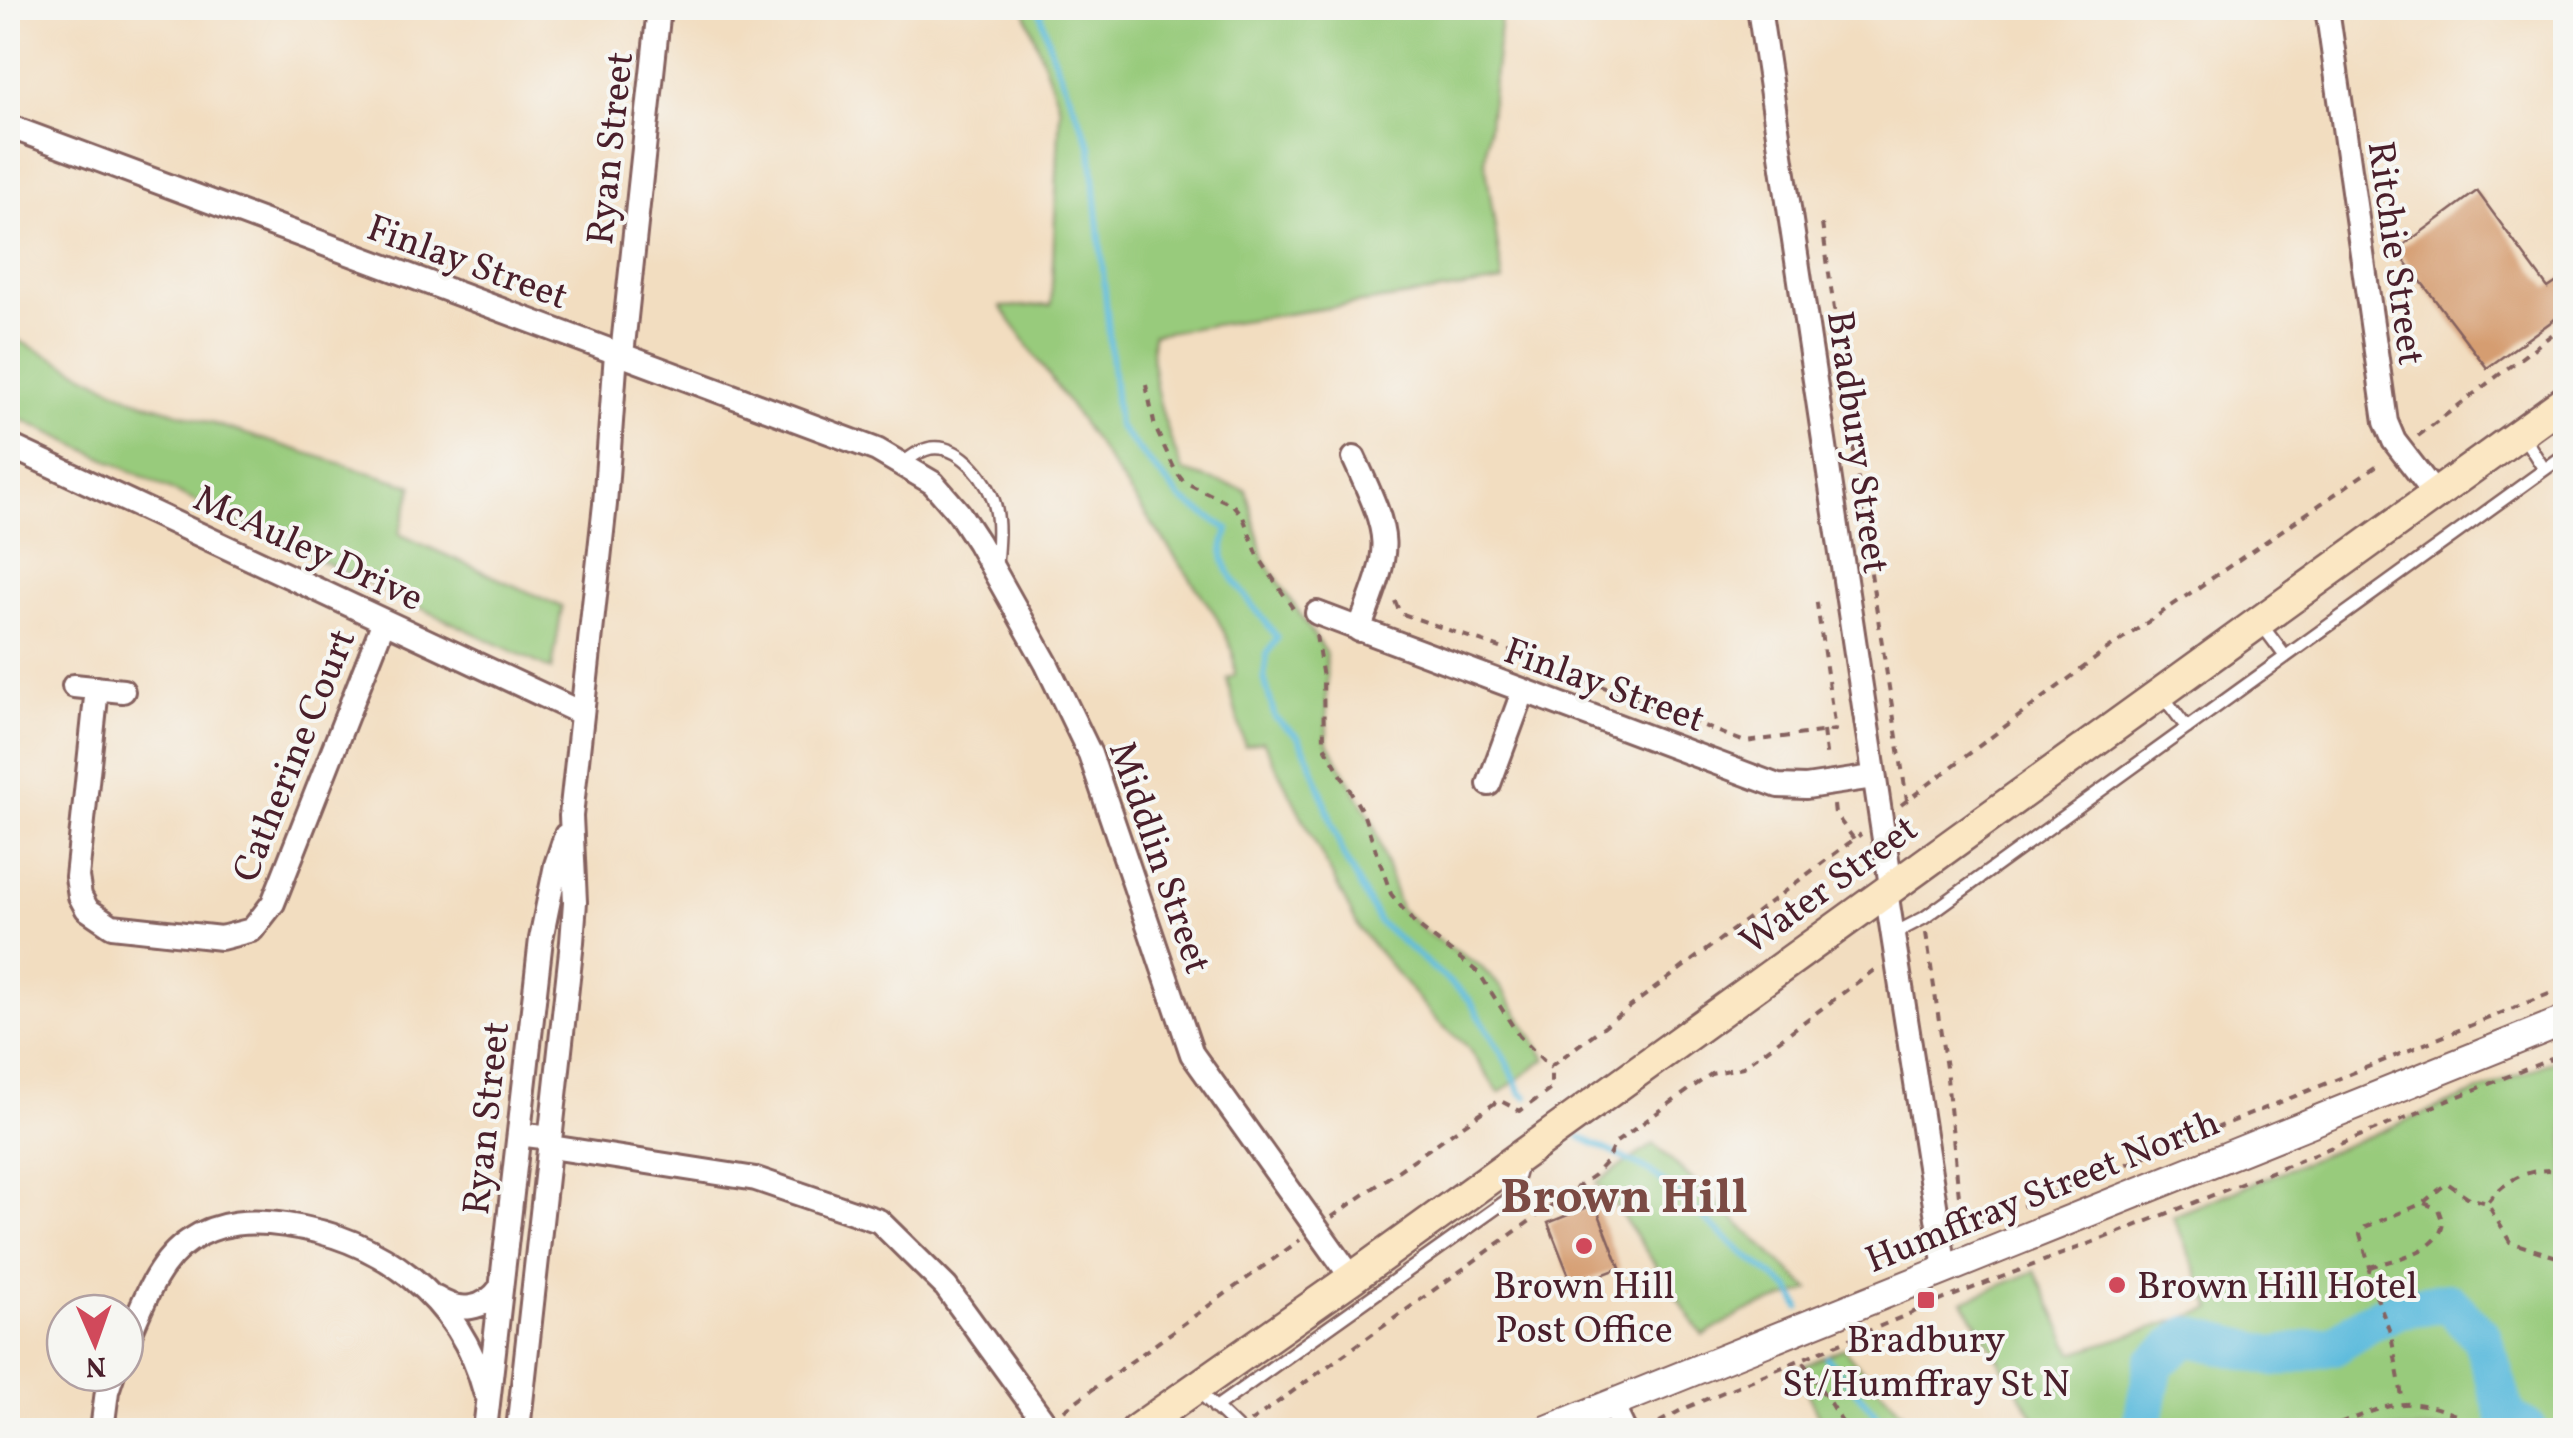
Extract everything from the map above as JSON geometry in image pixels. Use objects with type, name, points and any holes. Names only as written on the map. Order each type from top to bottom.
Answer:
[{"type":"main road","name":"Water Street","points":[[1136,1430],[1205,1398],[1352,1278],[2566,400]]},
{"type":"street","name":"Ryan Street","points":[[518,1430],[574,920],[571,816],[659,8]]},
{"type":"street","name":"Bradbury Street","points":[[1759,8],[1880,820],[1894,945],[1945,1270]]},
{"type":"street","name":"Ritchie Street","points":[[2326,8],[2384,411],[2391,435],[2435,494]]},
{"type":"street","name":"Finlay Street","points":[[8,126],[903,463]]},
{"type":"street","name":"McAuley Drive","points":[[8,444],[582,713]]},
{"type":"street","points":[[1354,458],[1385,536],[1384,560],[1360,630]]},
{"type":"street","name":"Middlin Street","points":[[903,463],[941,491],[968,524],[1046,662],[1090,754],[1192,1054],[1352,1278]]},
{"type":"street","name":"Finlay Street","points":[[1307,618],[1360,630],[1778,786],[1806,787],[1873,778]]},
{"type":"street","name":"Catherine Court","points":[[123,691],[85,687],[77,870],[82,903],[95,917],[112,926],[234,937],[256,926],[273,903],[384,622]]},
{"type":"street","points":[[1489,784],[1523,692]]},
{"type":"street","name":"Ryan Street","points":[[486,1422],[544,920],[571,816]]},
{"type":"street","name":"Humffray Street North","points":[[1547,1430],[2566,1020]]},
{"type":"street","points":[[519,1134],[542,1137],[551,1147],[756,1179],[879,1221],[946,1287],[1047,1427]]},
{"type":"street","points":[[145,1303],[174,1254],[199,1236],[232,1224],[286,1225],[355,1242],[399,1266],[433,1296],[452,1306],[472,1308],[492,1298],[502,1287]]},
{"type":"street","points":[[433,1296],[476,1364],[485,1394],[486,1422]]},
{"type":"street","points":[[102,1430],[108,1393]]},
{"type":"street","points":[[1612,1404],[1624,1430]]},
{"type":"lane","points":[[2520,433],[2544,469]]},
{"type":"lane","points":[[903,463],[922,451],[943,449],[957,455],[979,475],[990,490],[996,510],[996,573]]},
{"type":"lane","name":"Water Street","points":[[1894,945],[1924,918],[2566,454]]},
{"type":"lane","points":[[2259,620],[2285,656]]},
{"type":"lane","points":[[2160,693],[2186,728]]},
{"type":"lane","points":[[544,920],[556,908],[568,911],[574,920]]},
{"type":"lane","points":[[1239,1430],[1205,1398],[1506,1201],[1513,1194],[1526,1152]]},
{"type":"path","points":[[1822,224],[1907,800]]},
{"type":"path","points":[[1047,1427],[1316,1228],[1498,1100],[1520,1111],[1551,1089],[1551,1066],[2104,652],[2401,449],[2566,324]]},
{"type":"path","points":[[1146,385],[1155,427],[1176,472],[1184,482],[1233,505],[1243,517],[1258,556],[1314,626],[1324,678],[1324,744],[1363,813],[1391,894],[1414,924],[1479,973],[1519,1036],[1551,1068]]},
{"type":"path","points":[[1375,587],[1396,595],[1400,613],[1558,668]]},
{"type":"path","points":[[1570,674],[1745,742],[1835,730],[1816,598]]},
{"type":"path","points":[[1307,618],[1318,642]]},
{"type":"path","points":[[1924,918],[1946,1068],[1963,1231],[2566,987]]},
{"type":"path","points":[[1239,1430],[1594,1175],[1615,1143],[1711,1074],[1743,1067],[1894,945]]},
{"type":"path","points":[[1646,1430],[1671,1414],[1947,1298],[2566,1053]]},
{"type":"path","points":[[2488,1203],[2499,1188],[2515,1177],[2543,1170],[2566,1172]]},
{"type":"path","points":[[2403,1402],[2387,1324],[2359,1238],[2362,1230],[2424,1202],[2447,1183],[2470,1198],[2488,1203],[2504,1234],[2518,1246],[2566,1260]]},
{"type":"path","points":[[2370,1267],[2428,1246],[2438,1238],[2443,1227],[2441,1214],[2424,1202]]},
{"type":"path","points":[[1803,1360],[1847,1430]]},
{"type":"path","points":[[2325,1430],[2403,1402],[2438,1408],[2490,1430]]},
{"type":"green space","points":[[1024,8],[1502,8],[1485,160],[1503,282],[1153,334],[1152,351],[1160,404],[1183,471],[1246,490],[1264,559],[1326,654],[1327,741],[1373,822],[1400,909],[1428,934],[1479,965],[1502,988],[1546,1059],[1499,1093],[1466,1045],[1437,1021],[1360,930],[1263,741],[1245,746],[1227,679],[1235,675],[1233,651],[1215,614],[1001,307],[1051,305],[1060,108]]},
{"type":"green space","points":[[8,335],[134,399],[413,486],[399,534],[562,607],[552,670],[8,413]]},
{"type":"green space","points":[[2565,1056],[2565,1430],[2042,1430],[1963,1301],[2035,1271],[2073,1353],[2212,1309],[2173,1216]]},
{"type":"green space","points":[[1654,1144],[1810,1290],[1746,1311],[1703,1336],[1607,1193],[1596,1183]]},
{"type":"green space","points":[[1843,1348],[1919,1430],[1825,1430],[1796,1369]]},
{"type":"building","points":[[2477,191],[2548,288],[2566,276],[2566,311],[2487,368],[2397,250]]},
{"type":"building","name":"Brown Hill Post Office","points":[[1595,1204],[1620,1268],[1573,1286],[1548,1223]]},
{"type":"waterway","points":[[1039,8],[1052,54],[1091,147],[1118,426],[1181,499],[1228,529],[1223,551],[1225,563],[1277,638],[1267,654],[1264,677],[1275,718],[1298,737],[1310,760],[1344,857],[1379,922],[1469,999],[1521,1093],[1527,1097]]},
{"type":"waterway","points":[[1580,1137],[1650,1171],[1790,1289],[1800,1308]]},
{"type":"waterway","points":[[2141,1430],[2154,1364],[2188,1336],[2276,1357],[2335,1345],[2367,1323],[2400,1308],[2448,1302],[2482,1337],[2507,1418],[2528,1430]]},
{"type":"waterway","points":[[1827,1358],[1890,1430]]},
{"type":"place","name":"Brown Hill Post Office","points":[[1584,1246]]},
{"type":"place","name":"Brown Hill Hotel","points":[[2117,1285]]},
{"type":"place","name":"Bradbury St/Humffray St N","points":[[1926,1300]]},
{"type":"district","name":"Brown Hill","points":[[1624,1195]]}]
